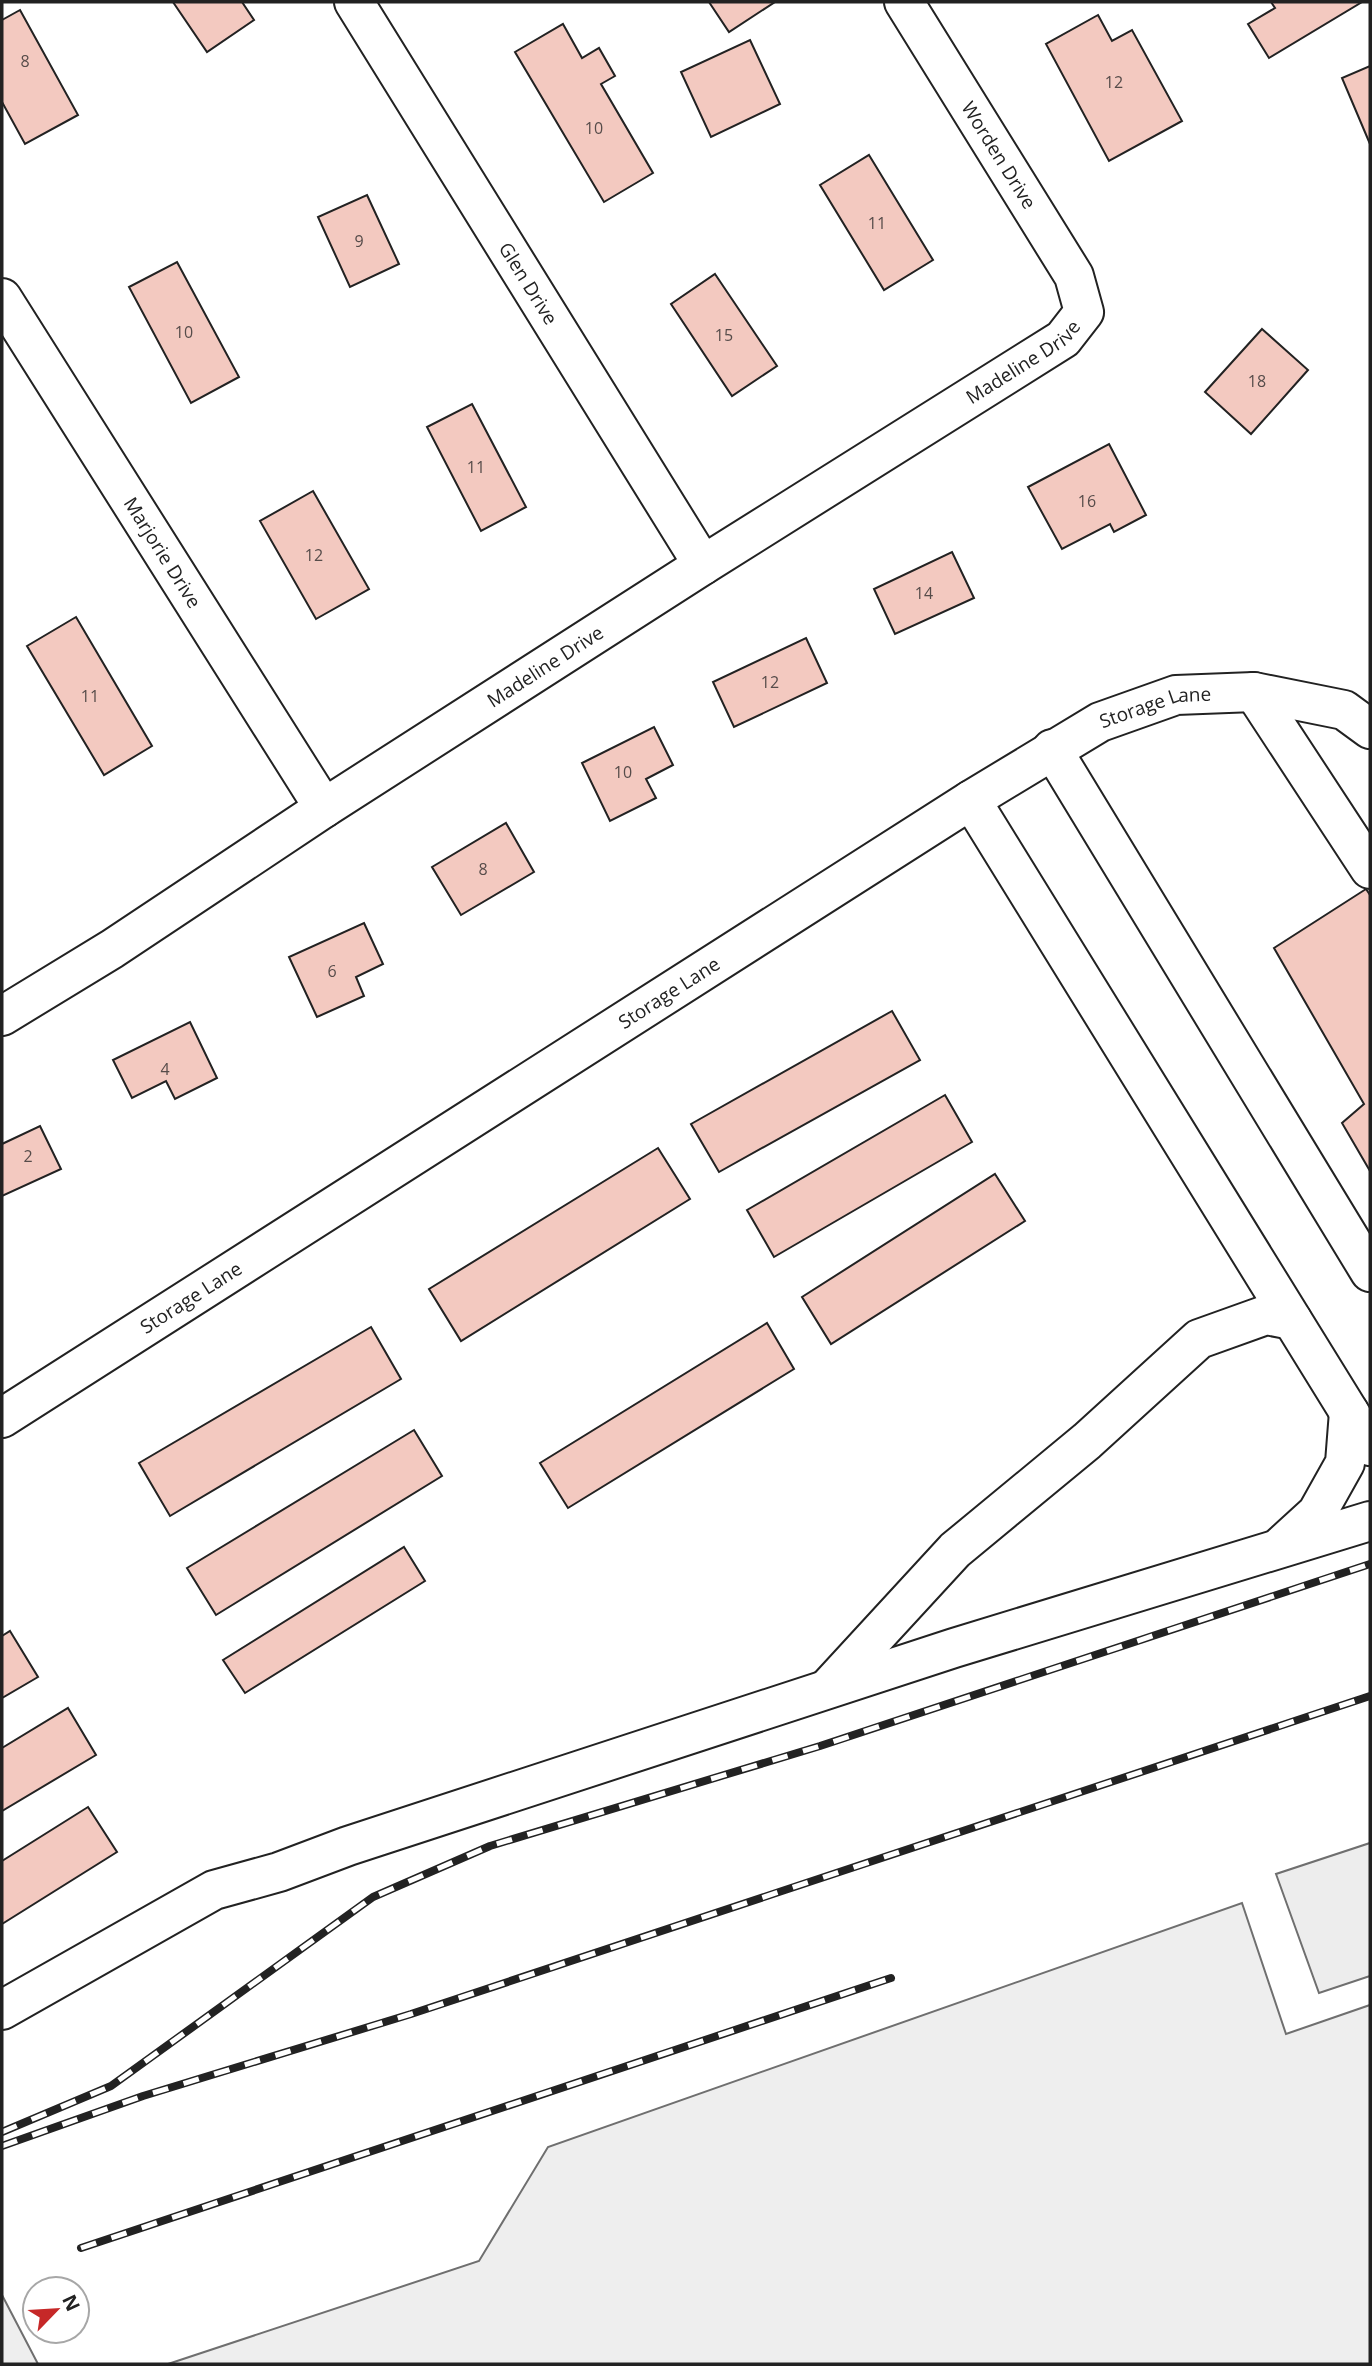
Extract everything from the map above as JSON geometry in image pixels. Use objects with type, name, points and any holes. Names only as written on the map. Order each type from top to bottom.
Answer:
[{"type":"street","name":"Glen Drive","points":[[354,2],[703,565]]},
{"type":"street","name":"Worden Drive","points":[[904,2],[1074,276],[1084,312]]},
{"type":"street","name":"Marjorie Drive","points":[[2,298],[324,808]]},
{"type":"street","name":"Madeline Drive","points":[[2,1016],[112,949],[324,808],[703,565],[1063,339],[1084,312]]},
{"type":"street","name":"Storage Lane","points":[[2,1418],[971,800],[1100,722],[1176,695],[1254,692],[1344,710],[1370,729]]},
{"type":"street","points":[[1254,692],[1370,869]]},
{"type":"street","points":[[1052,749],[1370,1272]]},
{"type":"street","points":[[971,800],[1370,1446]]},
{"type":"street","points":[[827,1690],[955,1550],[1087,1441],[1199,1339],[1266,1315],[1292,1320]]},
{"type":"street","points":[[1278,1549],[1317,1513],[1345,1463],[1349,1412]]},
{"type":"street","points":[[2,2010],[214,1890],[279,1872],[348,1846],[954,1648],[1370,1521]]},
{"type":"shaded area","points":[[1370,1843],[1370,1976],[1319,1993],[1276,1874]]},
{"type":"shaded area","points":[[1242,1903],[1286,2034],[1370,2005],[1370,2364],[168,2364],[479,2261],[548,2147]]},
{"type":"shaded area","points":[[2,2295],[21,2331],[21,2345],[28,2345],[38,2364],[2,2364]]},
{"type":"building","points":[[173,2],[242,2],[254,20],[207,52]]},
{"type":"building","points":[[709,2],[775,2],[729,32]]},
{"type":"building","points":[[1271,2],[1362,2],[1269,58],[1248,24],[1275,8]]},
{"type":"building","points":[[20,10],[78,115],[25,144],[2,102],[2,20]]},
{"type":"building","points":[[1098,15],[1112,41],[1132,30],[1182,121],[1109,161],[1046,44]]},
{"type":"building","points":[[563,24],[582,58],[599,48],[615,76],[601,84],[653,173],[604,202],[515,52]]},
{"type":"building","points":[[750,40],[780,104],[711,137],[681,72]]},
{"type":"building","points":[[1370,66],[1370,144],[1342,78]]},
{"type":"building","points":[[869,155],[933,260],[884,290],[820,185]]},
{"type":"building","points":[[367,195],[399,264],[350,287],[318,217]]},
{"type":"building","points":[[177,262],[239,377],[191,403],[129,287]]},
{"type":"building","points":[[715,274],[777,366],[732,396],[671,304]]},
{"type":"building","points":[[1262,329],[1308,370],[1251,434],[1205,392]]},
{"type":"building","points":[[472,404],[526,507],[481,531],[427,427]]},
{"type":"building","points":[[1109,444],[1146,515],[1114,532],[1110,524],[1062,549],[1028,487]]},
{"type":"building","points":[[313,491],[369,589],[316,619],[260,521]]},
{"type":"building","points":[[952,552],[974,598],[895,634],[874,589]]},
{"type":"building","points":[[76,617],[152,746],[104,775],[27,646]]},
{"type":"building","points":[[806,638],[827,683],[734,727],[713,682]]},
{"type":"building","points":[[654,727],[673,765],[646,779],[656,798],[610,821],[582,763]]},
{"type":"building","points":[[506,823],[534,872],[461,915],[432,867]]},
{"type":"building","points":[[1366,889],[1370,895],[1370,1171],[1342,1123],[1364,1104],[1274,948]]},
{"type":"building","points":[[364,923],[383,964],[356,977],[364,996],[317,1017],[289,957]]},
{"type":"building","points":[[892,1011],[920,1060],[719,1172],[691,1124]]},
{"type":"building","points":[[190,1022],[217,1078],[175,1099],[166,1081],[132,1098],[113,1060]]},
{"type":"building","points":[[945,1095],[972,1142],[774,1257],[747,1210]]},
{"type":"building","points":[[40,1126],[61,1169],[2,1196],[2,1144]]},
{"type":"building","points":[[658,1148],[690,1199],[461,1341],[429,1289]]},
{"type":"building","points":[[995,1174],[1025,1221],[831,1344],[802,1297]]},
{"type":"building","points":[[767,1323],[794,1369],[568,1508],[540,1463]]},
{"type":"building","points":[[371,1327],[401,1379],[170,1516],[139,1463]]},
{"type":"building","points":[[414,1430],[442,1476],[216,1615],[187,1568]]},
{"type":"building","points":[[404,1547],[425,1581],[245,1693],[223,1660]]},
{"type":"building","points":[[10,1631],[38,1677],[2,1698],[2,1636]]},
{"type":"building","points":[[68,1708],[96,1755],[2,1811],[2,1748]]},
{"type":"building","points":[[88,1807],[117,1852],[2,1924],[2,1861]]},
{"type":"railway","points":[[2,2132],[111,2086],[373,1897],[490,1846],[820,1746],[1370,1564]]},
{"type":"railway","points":[[2,2146],[143,2096],[411,2014],[1370,1696]]},
{"type":"railway","points":[[81,2248],[891,1978]]}]
